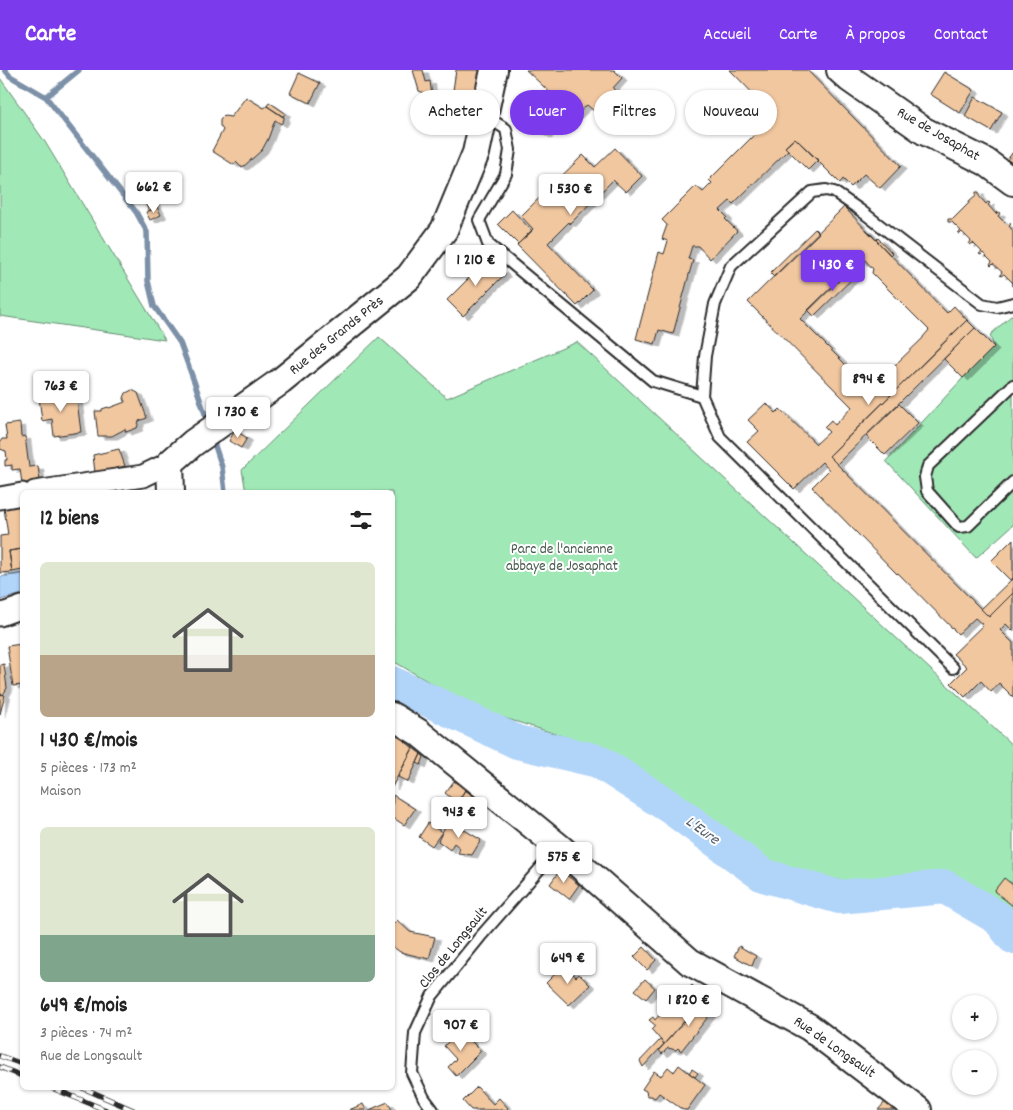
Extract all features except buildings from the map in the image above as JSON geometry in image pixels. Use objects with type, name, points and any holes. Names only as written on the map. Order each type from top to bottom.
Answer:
[{"type":"street","name":"Rue des Grands Près","points":[[490,90],[494,70]]},
{"type":"street","name":"Rue de Josaphat","points":[[840,70],[924,131],[986,162],[1013,182]]},
{"type":"street","name":"Rue des Grands Près","points":[[48,490],[143,476],[170,463],[193,443],[281,381],[409,277],[444,230],[476,153],[480,135]]},
{"type":"street","points":[[170,463],[171,490]]},
{"type":"street","points":[[0,498],[20,494]]},
{"type":"street","points":[[0,615],[20,608]]},
{"type":"street","name":"Rue de Longsault","points":[[395,718],[418,732],[559,847],[690,962],[809,1027],[918,1110]]},
{"type":"lane","points":[[500,125],[506,129],[510,150],[506,174],[479,220],[488,244],[653,381],[702,396]]},
{"type":"lane","points":[[953,668],[720,436],[702,396],[705,356],[715,304],[731,266],[812,192],[826,190],[834,192],[982,304],[997,307],[1013,303]]},
{"type":"lane","points":[[1013,385],[928,466],[925,477],[927,491],[959,527],[968,526],[1013,482]]},
{"type":"lane","name":"Clos de Longsault","points":[[433,1110],[424,1098],[412,1073],[416,1033],[432,996],[480,937],[559,847]]},
{"type":"green space","points":[[0,78],[45,142],[165,340],[0,316]]},
{"type":"green space","points":[[1013,314],[1013,525],[976,558],[886,461],[994,347],[990,335]]},
{"type":"green space","name":"Parc de l'ancienne abbaye de Josaphat","points":[[379,337],[447,398],[577,342],[1013,746],[1013,924],[1002,912],[949,878],[846,882],[763,861],[595,746],[475,709],[395,662],[395,490],[246,490],[242,470]]},
{"type":"water","points":[[20,573],[20,595],[0,600],[0,577]]},
{"type":"waterway","points":[[5,70],[10,76],[46,97],[136,212],[147,232],[148,281],[154,306],[180,343],[208,423]]},
{"type":"waterway","points":[[46,97],[79,70]]},
{"type":"waterway","points":[[212,437],[222,467],[225,490]]},
{"type":"waterway","name":"L'Eure","points":[[395,684],[517,742],[598,761],[673,809],[763,875],[839,897],[945,887],[998,918],[1013,937]]},
{"type":"railway","points":[[0,1056],[20,1063]]},
{"type":"railway","points":[[0,1067],[20,1075]]},
{"type":"railway","points":[[57,1090],[106,1110]]},
{"type":"railway","points":[[88,1090],[133,1110]]}]
